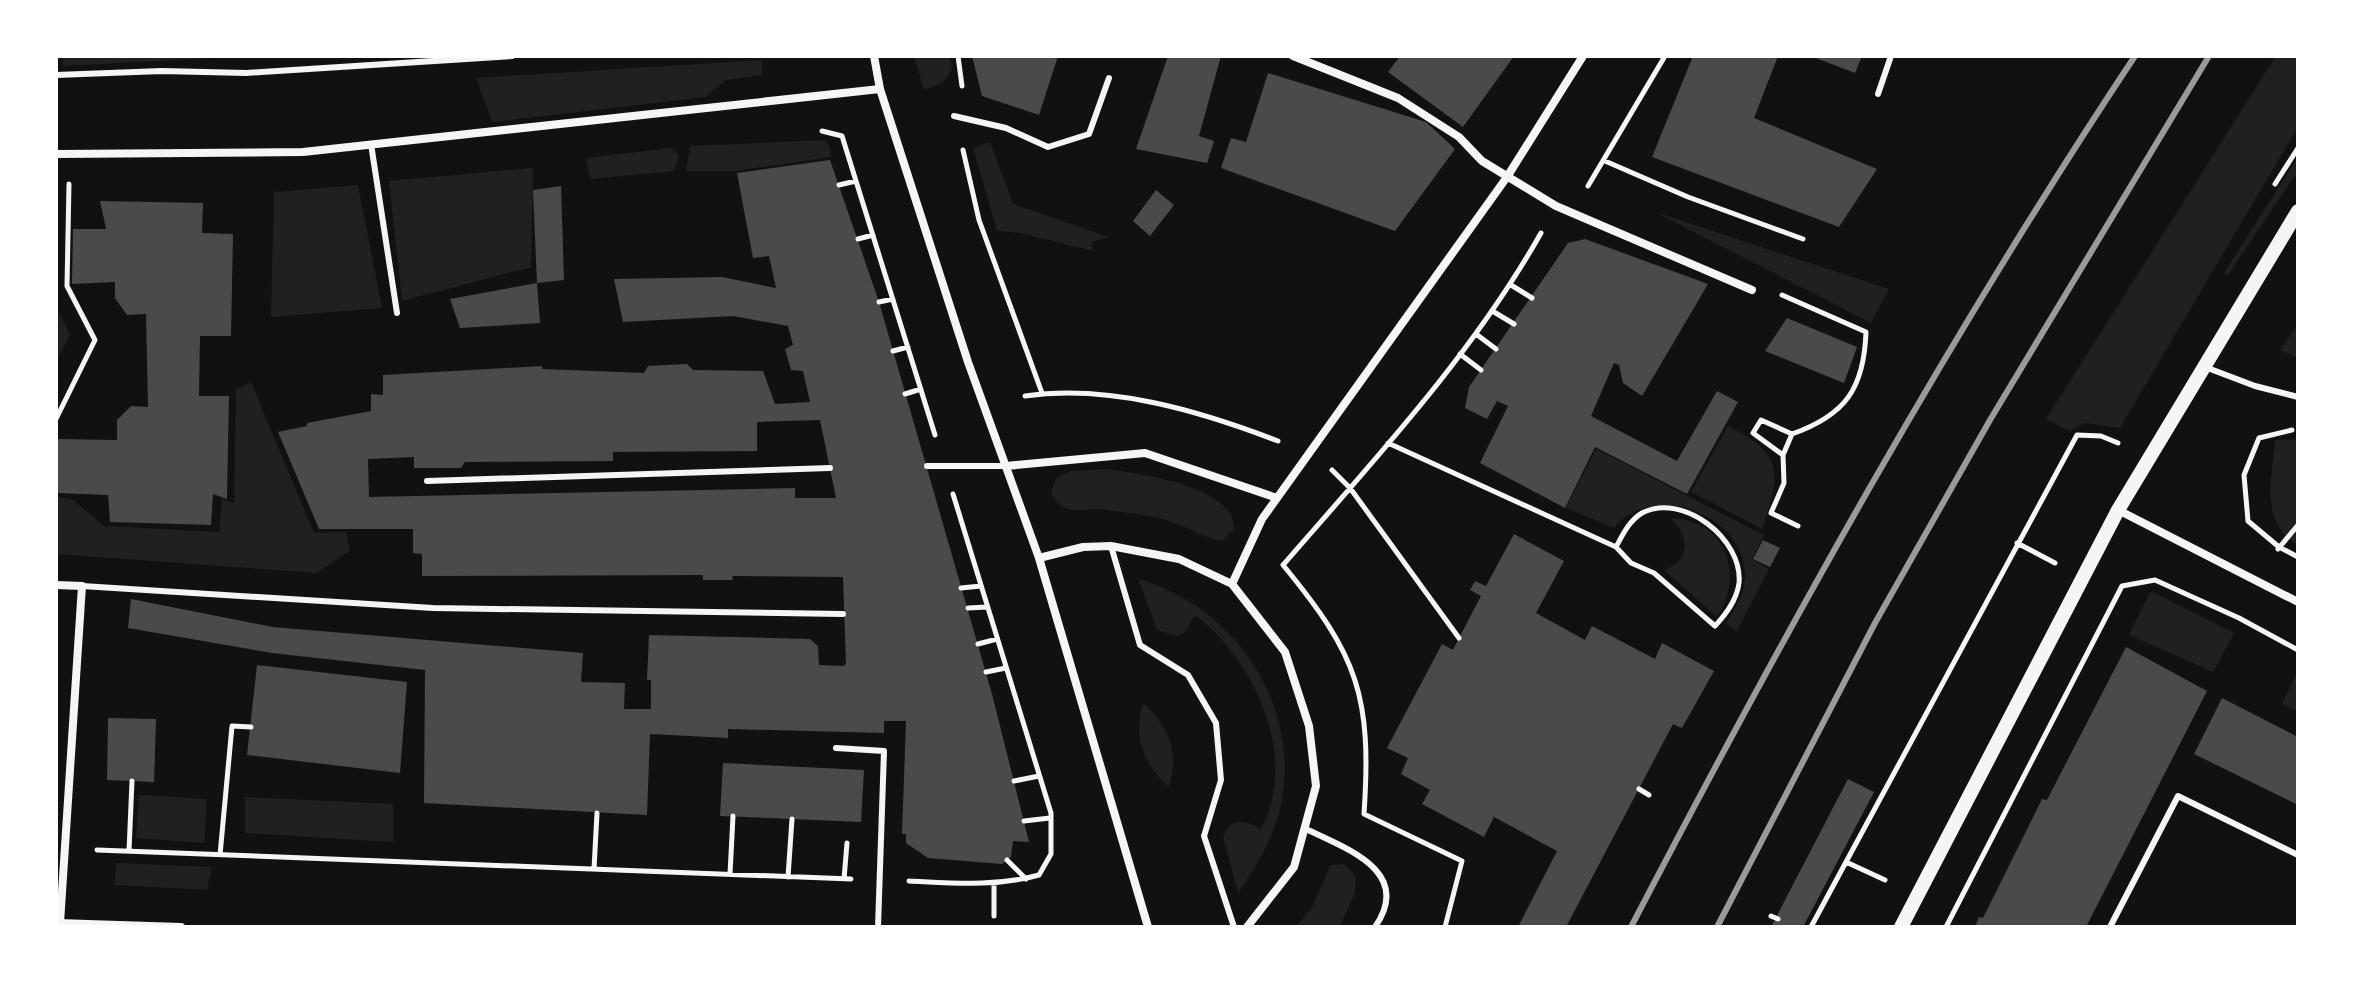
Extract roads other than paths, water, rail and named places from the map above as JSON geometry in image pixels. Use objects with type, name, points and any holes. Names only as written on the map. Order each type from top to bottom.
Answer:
[{"type":"street","points":[[874,56],[880,89],[1039,558],[1148,927]]},
{"type":"street","points":[[1293,56],[1398,98],[1459,137],[1482,161],[1556,206],[1752,290]]},
{"type":"street","points":[[1232,584],[1262,519],[1507,177],[1583,56]]},
{"type":"street","points":[[56,154],[303,152],[880,89]]},
{"type":"street","points":[[1901,927],[2118,510],[2298,211]]},
{"type":"street","points":[[1006,466],[1145,453],[1277,498]]},
{"type":"street","points":[[2118,510],[2298,602]]},
{"type":"street","points":[[1039,558],[1083,547],[1111,546],[1179,559],[1232,584],[1285,652],[1309,726],[1316,786],[1294,867],[1247,927]]},
{"type":"street","points":[[56,585],[82,586],[58,923],[181,927]]},
{"type":"lane","points":[[56,75],[162,71],[246,73],[512,56]]},
{"type":"lane","points":[[1878,94],[1891,56]]},
{"type":"lane","points":[[954,116],[1006,128],[1048,147],[1089,134],[1109,78]]},
{"type":"lane","points":[[371,144],[397,313]]},
{"type":"lane","points":[[2202,366],[2255,386],[2298,397]]},
{"type":"lane","points":[[927,466],[1006,466]]},
{"type":"lane","points":[[427,481],[830,468]]},
{"type":"lane","points":[[1111,546],[1140,645],[1188,675],[1216,723],[1221,780],[1204,836],[1234,927]]},
{"type":"lane","points":[[82,586],[433,608],[843,614]]},
{"type":"lane","points":[[836,748],[884,751],[878,927]]},
{"type":"lane","points":[[2110,927],[2178,796],[2298,855]]},
{"type":"lane","points":[[1306,829],[1375,865],[1386,887],[1382,917],[1375,927]]},
{"type":"railway","points":[[1631,927],[1871,485],[2000,268],[2135,56]]},
{"type":"railway","points":[[1717,927],[1875,623],[1990,420],[2209,56]]}]
